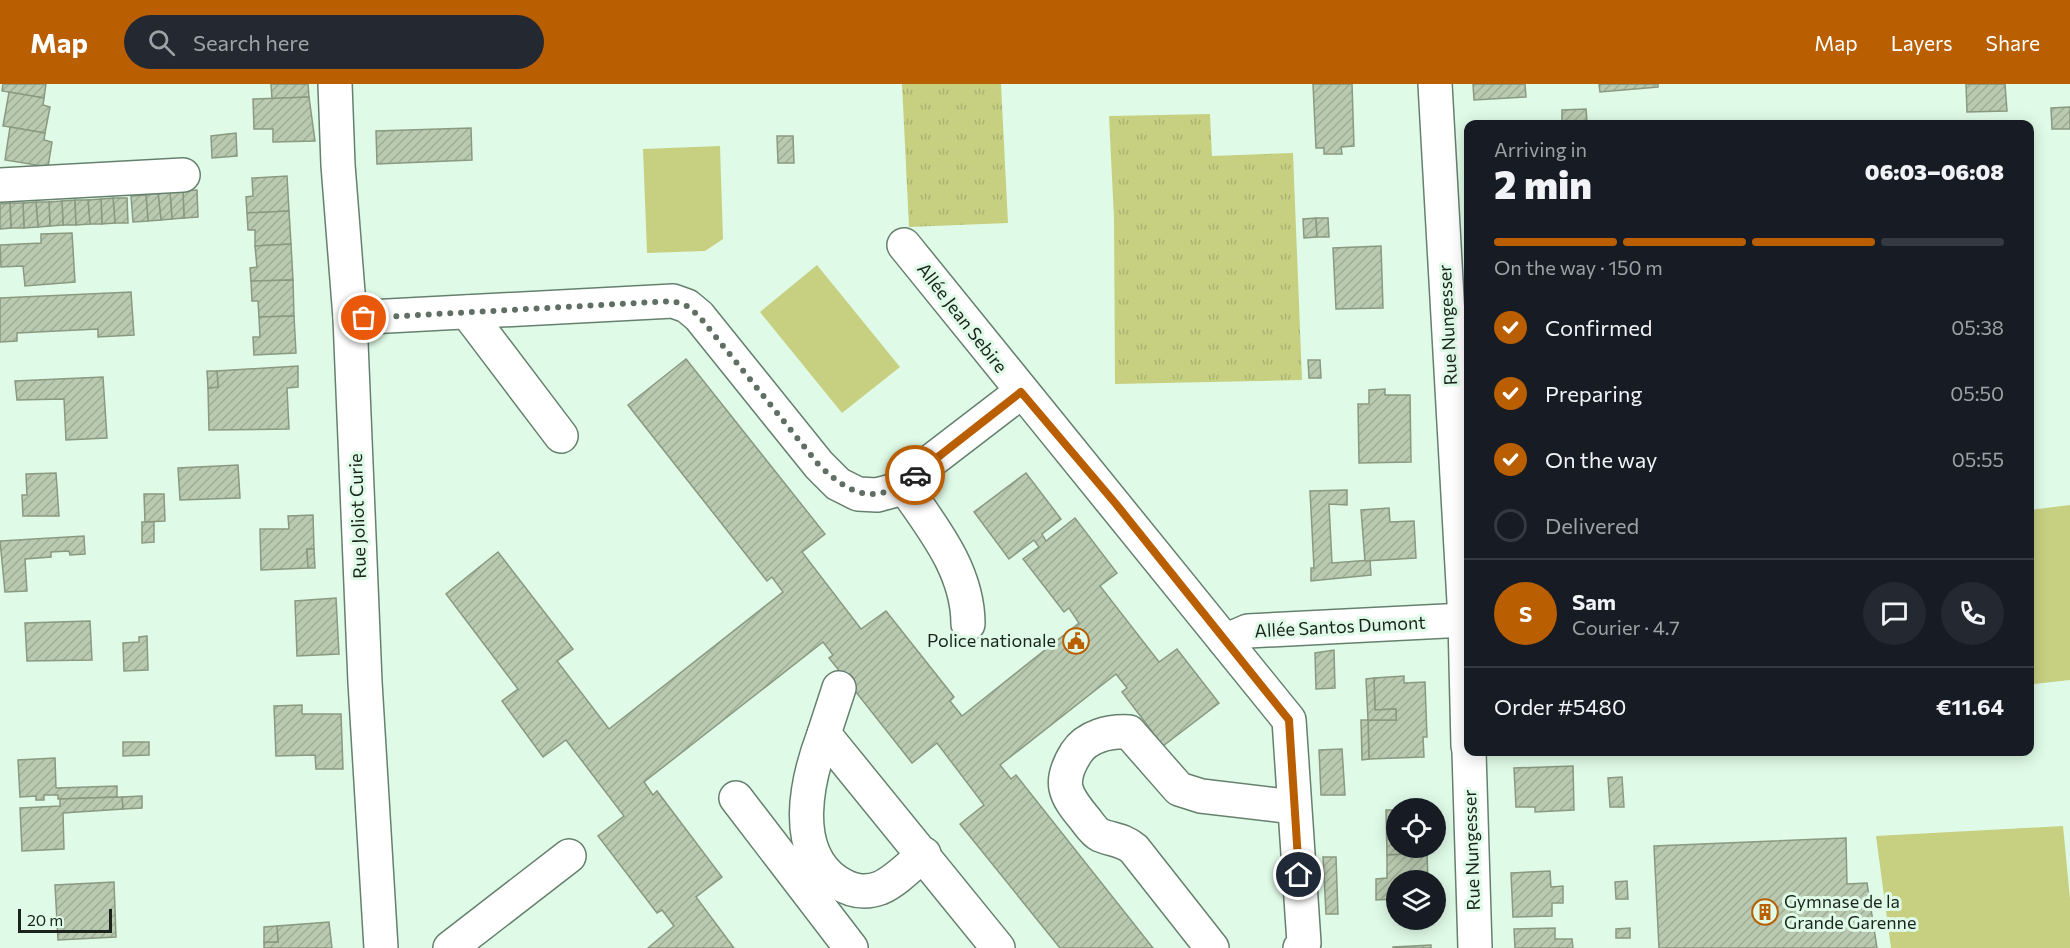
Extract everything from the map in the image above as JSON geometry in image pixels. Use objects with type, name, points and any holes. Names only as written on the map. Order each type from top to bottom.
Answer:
[{"type":"street","name":"Rue Joliot Curie","points":[[335,84],[338,165],[350,318],[365,682],[381,948]]},
{"type":"street","name":"Rue Nungesser","points":[[1435,84],[1464,602]]},
{"type":"street","points":[[0,185],[183,175]]},
{"type":"street","name":"Allée Jean Sebire","points":[[904,245],[1225,641]]},
{"type":"street","points":[[350,318],[673,301],[687,306],[699,316],[819,465],[838,484],[858,494],[877,495],[903,485],[1021,392]]},
{"type":"street","points":[[467,312],[561,436]]},
{"type":"street","points":[[903,485],[952,557],[966,597],[968,624]]},
{"type":"street","name":"Allée Santos Dumont","points":[[1300,948],[1304,943],[1289,720],[1225,641],[1248,631],[1464,620]]},
{"type":"street","points":[[839,688],[813,763],[807,800],[811,849],[823,872],[849,890],[867,891],[882,887],[924,854]]},
{"type":"street","points":[[1212,948],[1134,849],[1127,843],[1098,834],[1070,801],[1064,783],[1067,768],[1081,746],[1109,731],[1128,732],[1179,789],[1201,796],[1294,807]]},
{"type":"street","points":[[824,734],[924,854],[998,948]]},
{"type":"street","name":"Rue Nungesser","points":[[1469,756],[1474,948]]},
{"type":"street","points":[[736,798],[851,948]]},
{"type":"street","points":[[450,948],[569,856]]},
{"type":"green space","points":[[902,84],[1001,84],[1008,223],[909,227]]},
{"type":"green space","points":[[1210,114],[1212,156],[1293,153],[1302,380],[1115,384],[1114,219],[1109,116]]},
{"type":"green space","points":[[720,146],[723,239],[705,251],[647,253],[643,149]]},
{"type":"green space","points":[[817,265],[900,367],[842,413],[760,312]]},
{"type":"green space","points":[[2070,505],[2070,680],[2034,684],[2034,510]]},
{"type":"green space","points":[[2063,826],[2070,899],[2070,948],[1891,948],[1876,836]]},
{"type":"building","points":[[3,84],[46,84],[44,98],[2,91]]},
{"type":"building","points":[[271,84],[308,84],[309,97],[272,99]]},
{"type":"building","points":[[1313,84],[1352,84],[1354,146],[1341,147],[1342,154],[1324,154],[1324,148],[1316,148]]},
{"type":"building","points":[[1473,84],[1525,84],[1526,97],[1474,100]]},
{"type":"building","points":[[1599,84],[1658,84],[1658,87],[1600,92]]},
{"type":"building","points":[[1966,84],[2005,84],[2007,111],[1967,112]]},
{"type":"building","points":[[9,92],[44,98],[43,105],[50,107],[45,133],[3,126]]},
{"type":"building","points":[[309,97],[315,141],[273,142],[273,129],[254,129],[253,99]]},
{"type":"building","points":[[2070,107],[2070,129],[2052,129],[2051,108]]},
{"type":"building","points":[[1586,109],[1587,120],[1562,120],[1562,110]]},
{"type":"building","points":[[10,127],[45,133],[44,140],[52,142],[48,167],[5,160]]},
{"type":"building","points":[[471,128],[472,160],[377,164],[376,131]]},
{"type":"building","points":[[236,133],[237,156],[212,158],[211,136]]},
{"type":"building","points":[[777,136],[793,136],[794,163],[778,163]]},
{"type":"building","points":[[287,176],[289,211],[247,213],[246,197],[253,196],[252,178]]},
{"type":"building","points":[[197,190],[198,217],[184,218],[183,191]]},
{"type":"building","points":[[183,191],[184,218],[172,219],[170,192]]},
{"type":"building","points":[[170,192],[172,219],[161,220],[158,193]]},
{"type":"building","points":[[158,193],[161,220],[148,221],[146,195]]},
{"type":"building","points":[[146,195],[148,221],[133,222],[131,196]]},
{"type":"building","points":[[113,198],[127,198],[128,223],[115,223]]},
{"type":"building","points":[[113,198],[115,223],[102,224],[101,199]]},
{"type":"building","points":[[101,199],[102,224],[90,224],[88,200]]},
{"type":"building","points":[[75,200],[76,225],[63,225],[62,201]]},
{"type":"building","points":[[75,200],[88,200],[90,224],[76,225]]},
{"type":"building","points":[[62,201],[63,225],[50,226],[49,202]]},
{"type":"building","points":[[36,202],[49,202],[50,226],[38,227]]},
{"type":"building","points":[[36,202],[38,227],[24,228],[23,203]]},
{"type":"building","points":[[10,203],[23,203],[24,228],[11,228]]},
{"type":"building","points":[[10,203],[11,228],[0,229],[0,204]]},
{"type":"building","points":[[289,211],[291,244],[255,246],[255,230],[248,230],[247,213]]},
{"type":"building","points":[[1316,218],[1317,237],[1304,238],[1303,219]]},
{"type":"building","points":[[1316,218],[1328,218],[1329,237],[1317,237]]},
{"type":"building","points":[[72,233],[75,282],[25,286],[23,266],[1,267],[0,245],[41,243],[41,234]]},
{"type":"building","points":[[291,244],[293,280],[251,281],[250,268],[257,267],[255,246]]},
{"type":"building","points":[[1381,246],[1383,308],[1336,309],[1333,248]]},
{"type":"building","points":[[293,280],[294,316],[259,317],[258,301],[252,301],[251,281]]},
{"type":"building","points":[[131,292],[134,335],[98,337],[98,329],[17,333],[17,341],[0,342],[0,298]]},
{"type":"building","points":[[294,316],[296,353],[254,355],[253,337],[260,337],[259,317]]},
{"type":"building","points":[[686,359],[825,534],[802,552],[861,629],[886,611],[954,697],[950,701],[962,716],[1079,623],[1069,608],[1064,612],[1023,559],[1039,547],[1034,540],[1009,559],[974,512],[1026,473],[1061,519],[1042,534],[1046,541],[1075,518],[1117,573],[1100,586],[1159,662],[1177,649],[1219,703],[1163,746],[1122,692],[1127,688],[1116,674],[1000,765],[1011,779],[1016,775],[1153,948],[1060,948],[960,824],[984,805],[937,743],[912,763],[829,658],[833,655],[823,642],[644,782],[653,795],[657,791],[722,877],[696,897],[734,948],[648,948],[674,926],[662,910],[657,913],[598,836],[624,816],[566,740],[543,757],[502,701],[518,689],[446,594],[498,552],[573,649],[557,661],[609,729],[783,592],[772,577],[767,581],[628,405]]},
{"type":"building","points":[[1308,360],[1320,360],[1321,378],[1309,378]]},
{"type":"building","points":[[298,366],[298,387],[287,388],[289,429],[209,430],[208,388],[218,387],[217,371]]},
{"type":"building","points":[[207,371],[217,371],[218,387],[208,388]]},
{"type":"building","points":[[103,377],[107,438],[66,440],[64,399],[17,400],[15,381]]},
{"type":"building","points":[[1385,389],[1385,395],[1410,395],[1411,462],[1359,463],[1358,404],[1369,404],[1369,390]]},
{"type":"building","points":[[238,465],[240,498],[180,500],[178,468]]},
{"type":"building","points":[[56,473],[59,516],[23,516],[22,495],[27,495],[26,474]]},
{"type":"building","points":[[1347,490],[1347,505],[1329,504],[1332,563],[1370,560],[1371,575],[1311,581],[1311,568],[1314,568],[1310,491]]},
{"type":"building","points":[[144,494],[164,494],[165,521],[145,522]]},
{"type":"building","points":[[1389,508],[1390,522],[1414,521],[1416,558],[1365,561],[1361,510]]},
{"type":"building","points":[[313,515],[314,549],[307,549],[308,568],[261,570],[260,529],[289,529],[288,516]]},
{"type":"building","points":[[142,522],[154,522],[154,542],[142,543]]},
{"type":"building","points":[[84,536],[85,554],[70,555],[69,551],[51,552],[51,557],[25,559],[27,591],[5,592],[0,541]]},
{"type":"building","points":[[307,549],[314,549],[315,568],[308,568]]},
{"type":"building","points":[[336,598],[339,654],[297,656],[295,601]]},
{"type":"building","points":[[90,621],[92,660],[27,661],[25,623]]},
{"type":"building","points":[[147,636],[148,670],[124,671],[123,643],[139,642],[139,637]]},
{"type":"building","points":[[1334,650],[1335,688],[1316,689],[1315,653]]},
{"type":"building","points":[[1404,676],[1404,683],[1425,682],[1427,737],[1423,737],[1424,757],[1369,759],[1368,720],[1396,720],[1396,709],[1375,710],[1374,678]]},
{"type":"building","points":[[1374,678],[1375,710],[1396,709],[1396,720],[1368,720],[1366,679]]},
{"type":"building","points":[[302,705],[302,714],[341,714],[343,769],[316,769],[315,755],[276,756],[274,706]]},
{"type":"building","points":[[1361,720],[1368,720],[1369,759],[1362,760]]},
{"type":"building","points":[[123,742],[149,742],[149,755],[123,756]]},
{"type":"building","points":[[1342,749],[1345,795],[1321,795],[1319,750]]},
{"type":"building","points":[[55,758],[56,788],[117,786],[117,797],[58,799],[58,795],[44,795],[44,800],[36,800],[36,796],[20,797],[18,760]]},
{"type":"building","points":[[1573,766],[1574,810],[1535,812],[1535,807],[1516,807],[1514,768]]},
{"type":"building","points":[[1622,777],[1624,807],[1610,807],[1608,778]]},
{"type":"building","points":[[142,796],[142,808],[123,809],[122,797]]},
{"type":"building","points":[[122,797],[123,809],[63,813],[64,849],[22,851],[20,808],[60,806],[60,799]]},
{"type":"building","name":"Gymnase de la Grande Garenne","points":[[1846,838],[1847,884],[1867,883],[1877,948],[1659,948],[1654,846]]},
{"type":"building","points":[[1323,857],[1336,857],[1338,914],[1326,914]]},
{"type":"building","points":[[1387,858],[1427,858],[1428,870],[1387,870]]},
{"type":"building","points":[[1550,871],[1551,887],[1563,886],[1563,903],[1552,903],[1552,916],[1513,917],[1511,873]]},
{"type":"building","points":[[1386,878],[1386,900],[1376,900],[1376,879]]},
{"type":"building","points":[[1627,881],[1628,899],[1616,899],[1615,882]]},
{"type":"building","points":[[114,882],[116,937],[58,940],[55,885]]},
{"type":"building","points":[[329,922],[332,948],[264,948],[264,942],[278,942],[277,926]]},
{"type":"building","points":[[277,926],[278,942],[264,942],[264,927]]},
{"type":"building","points":[[1555,928],[1555,939],[1572,939],[1573,948],[1515,948],[1514,929]]},
{"type":"building","points":[[1630,928],[1630,938],[1616,938],[1616,929]]},
{"type":"building","points":[[1431,945],[1431,948],[1393,948],[1393,947]]},
{"type":"way so far","points":[[364,318],[673,301],[687,306],[699,316],[819,465],[838,484],[858,494],[877,495],[892,491],[915,475]]},
{"type":"place","name":"Police nationale","points":[[1076,641]]},
{"type":"place","name":"Gymnase de la Grande Garenne","points":[[1765,912]]},
{"type":"route","points":[[915,475],[1021,392],[1116,504],[1289,720],[1299,875]]}]
